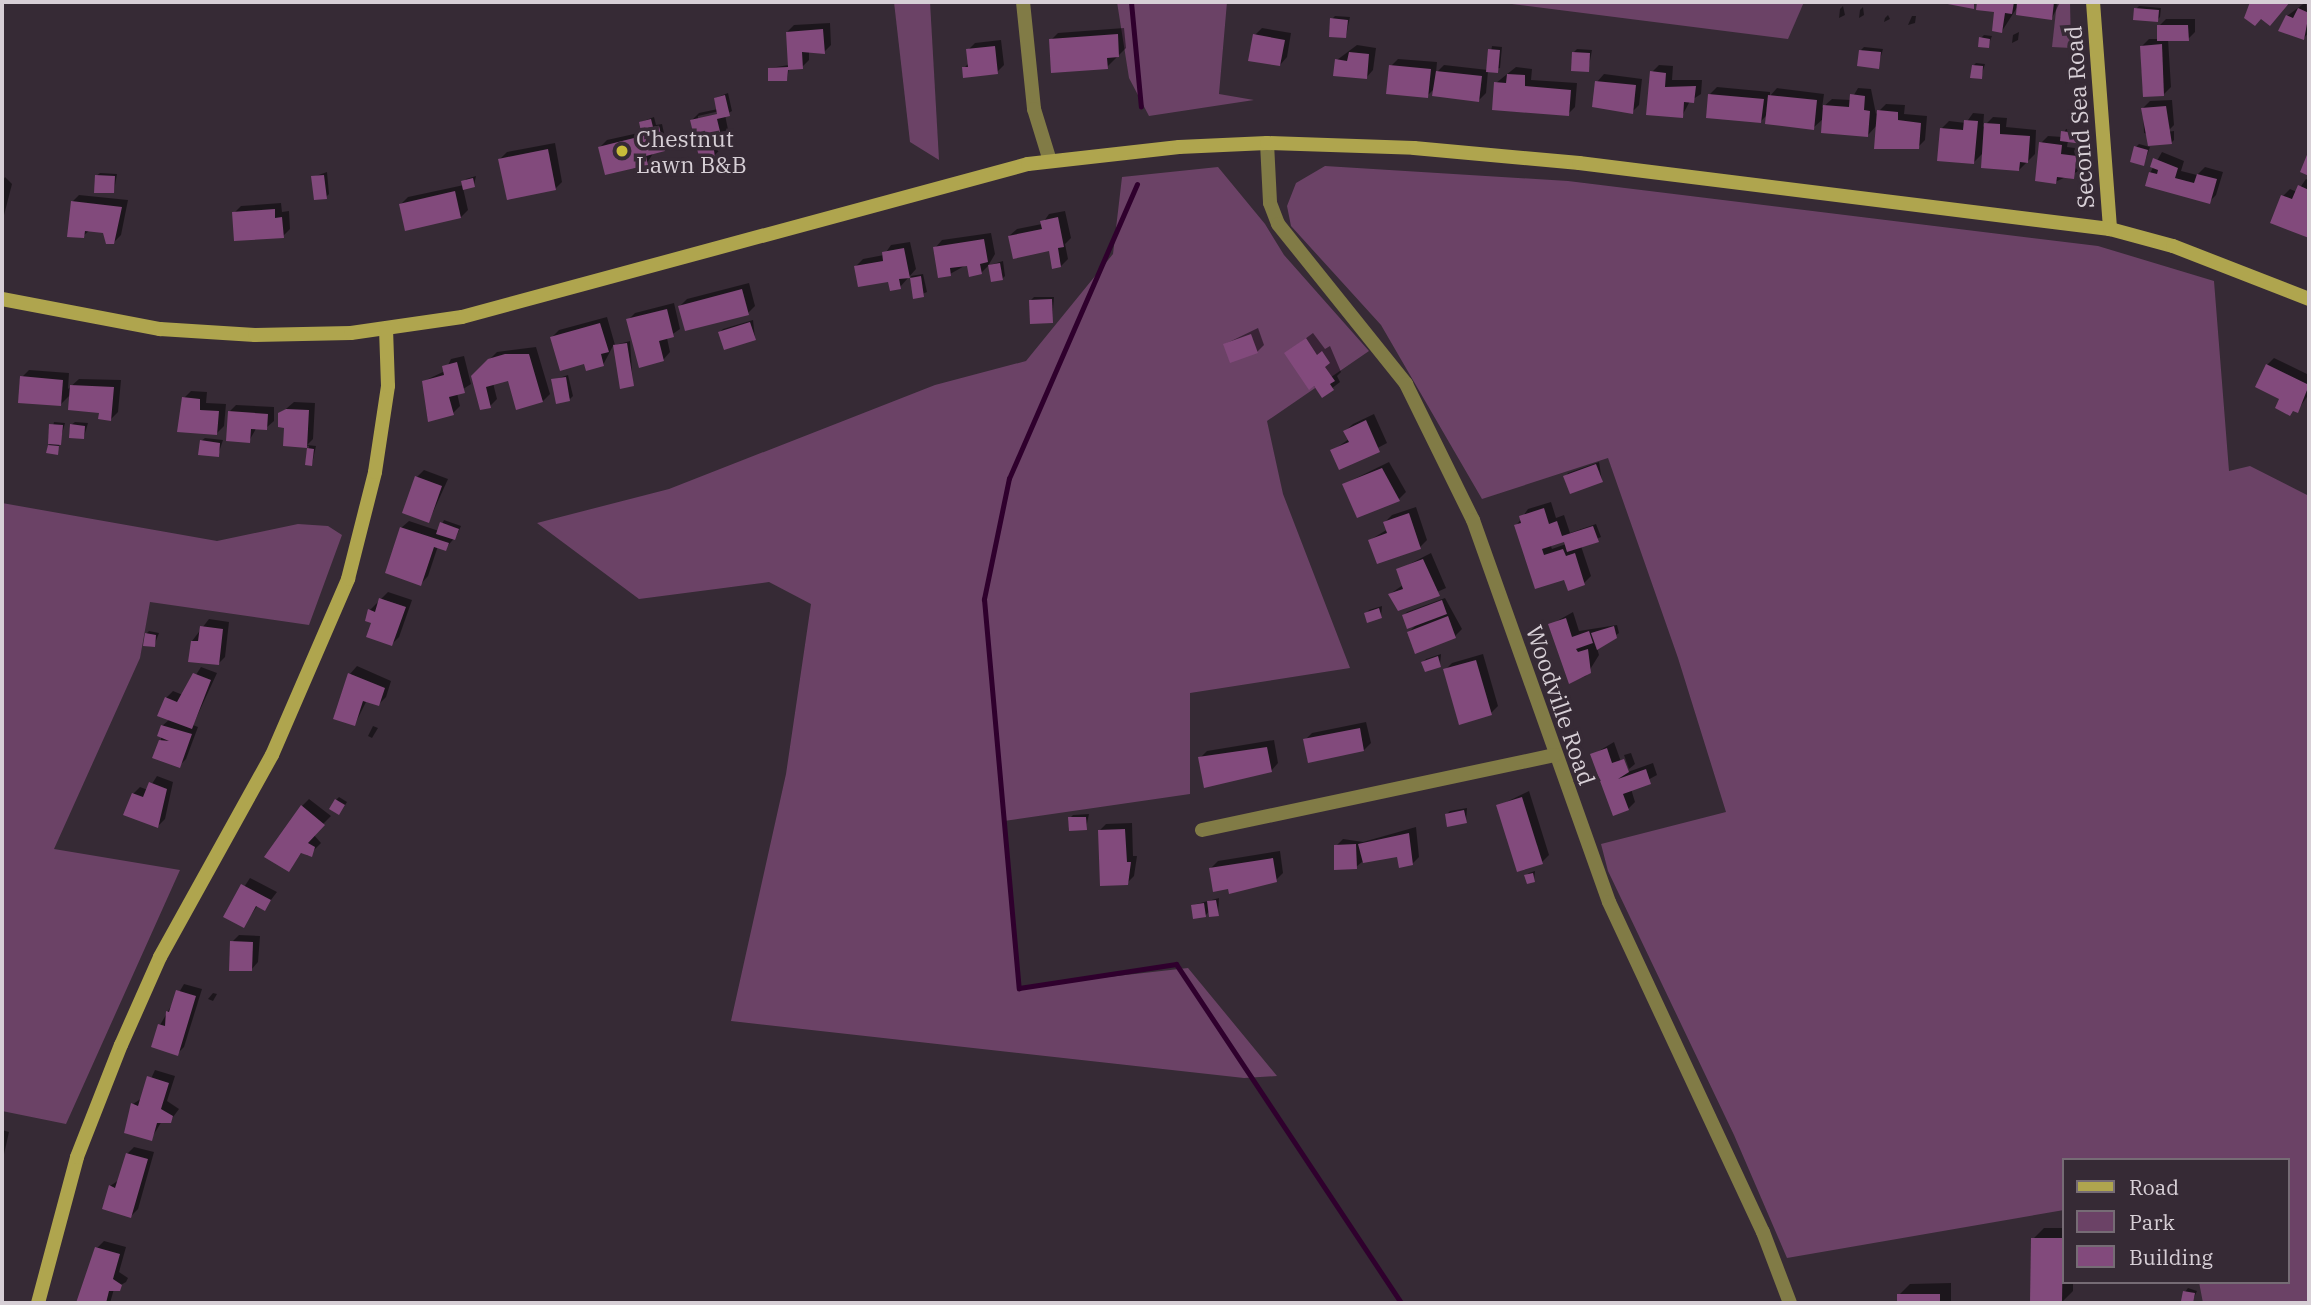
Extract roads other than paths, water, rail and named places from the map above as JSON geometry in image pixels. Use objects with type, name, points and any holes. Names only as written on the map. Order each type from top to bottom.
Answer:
[{"type":"main road","name":"Second Sea Road","points":[[2094,2],[2110,229]]},
{"type":"main road","points":[[2,299],[108,321],[205,333],[313,334],[386,329],[462,317],[953,182],[1050,161],[1267,143],[1381,146],[1572,163],[2110,229],[2185,250],[2309,299]]},
{"type":"main road","points":[[38,1303],[77,1157],[121,1045],[160,957],[272,755],[348,579],[374,472],[388,386],[386,329]]},
{"type":"street","points":[[1023,2],[1034,108],[1050,161]]},
{"type":"street","name":"Woodville Road","points":[[1267,143],[1270,203],[1278,224],[1406,384],[1473,520],[1609,902],[1763,1232],[1790,1303]]},
{"type":"street","points":[[1202,830],[1555,755]]},
{"type":"waterway","points":[[1131,2],[1141,107]]},
{"type":"waterway","points":[[1137,184],[1009,478],[984,599],[1019,988],[1176,964],[1401,1303]]},
{"type":"place","name":"Chestnut Lawn B&B","points":[[622,151]]}]
